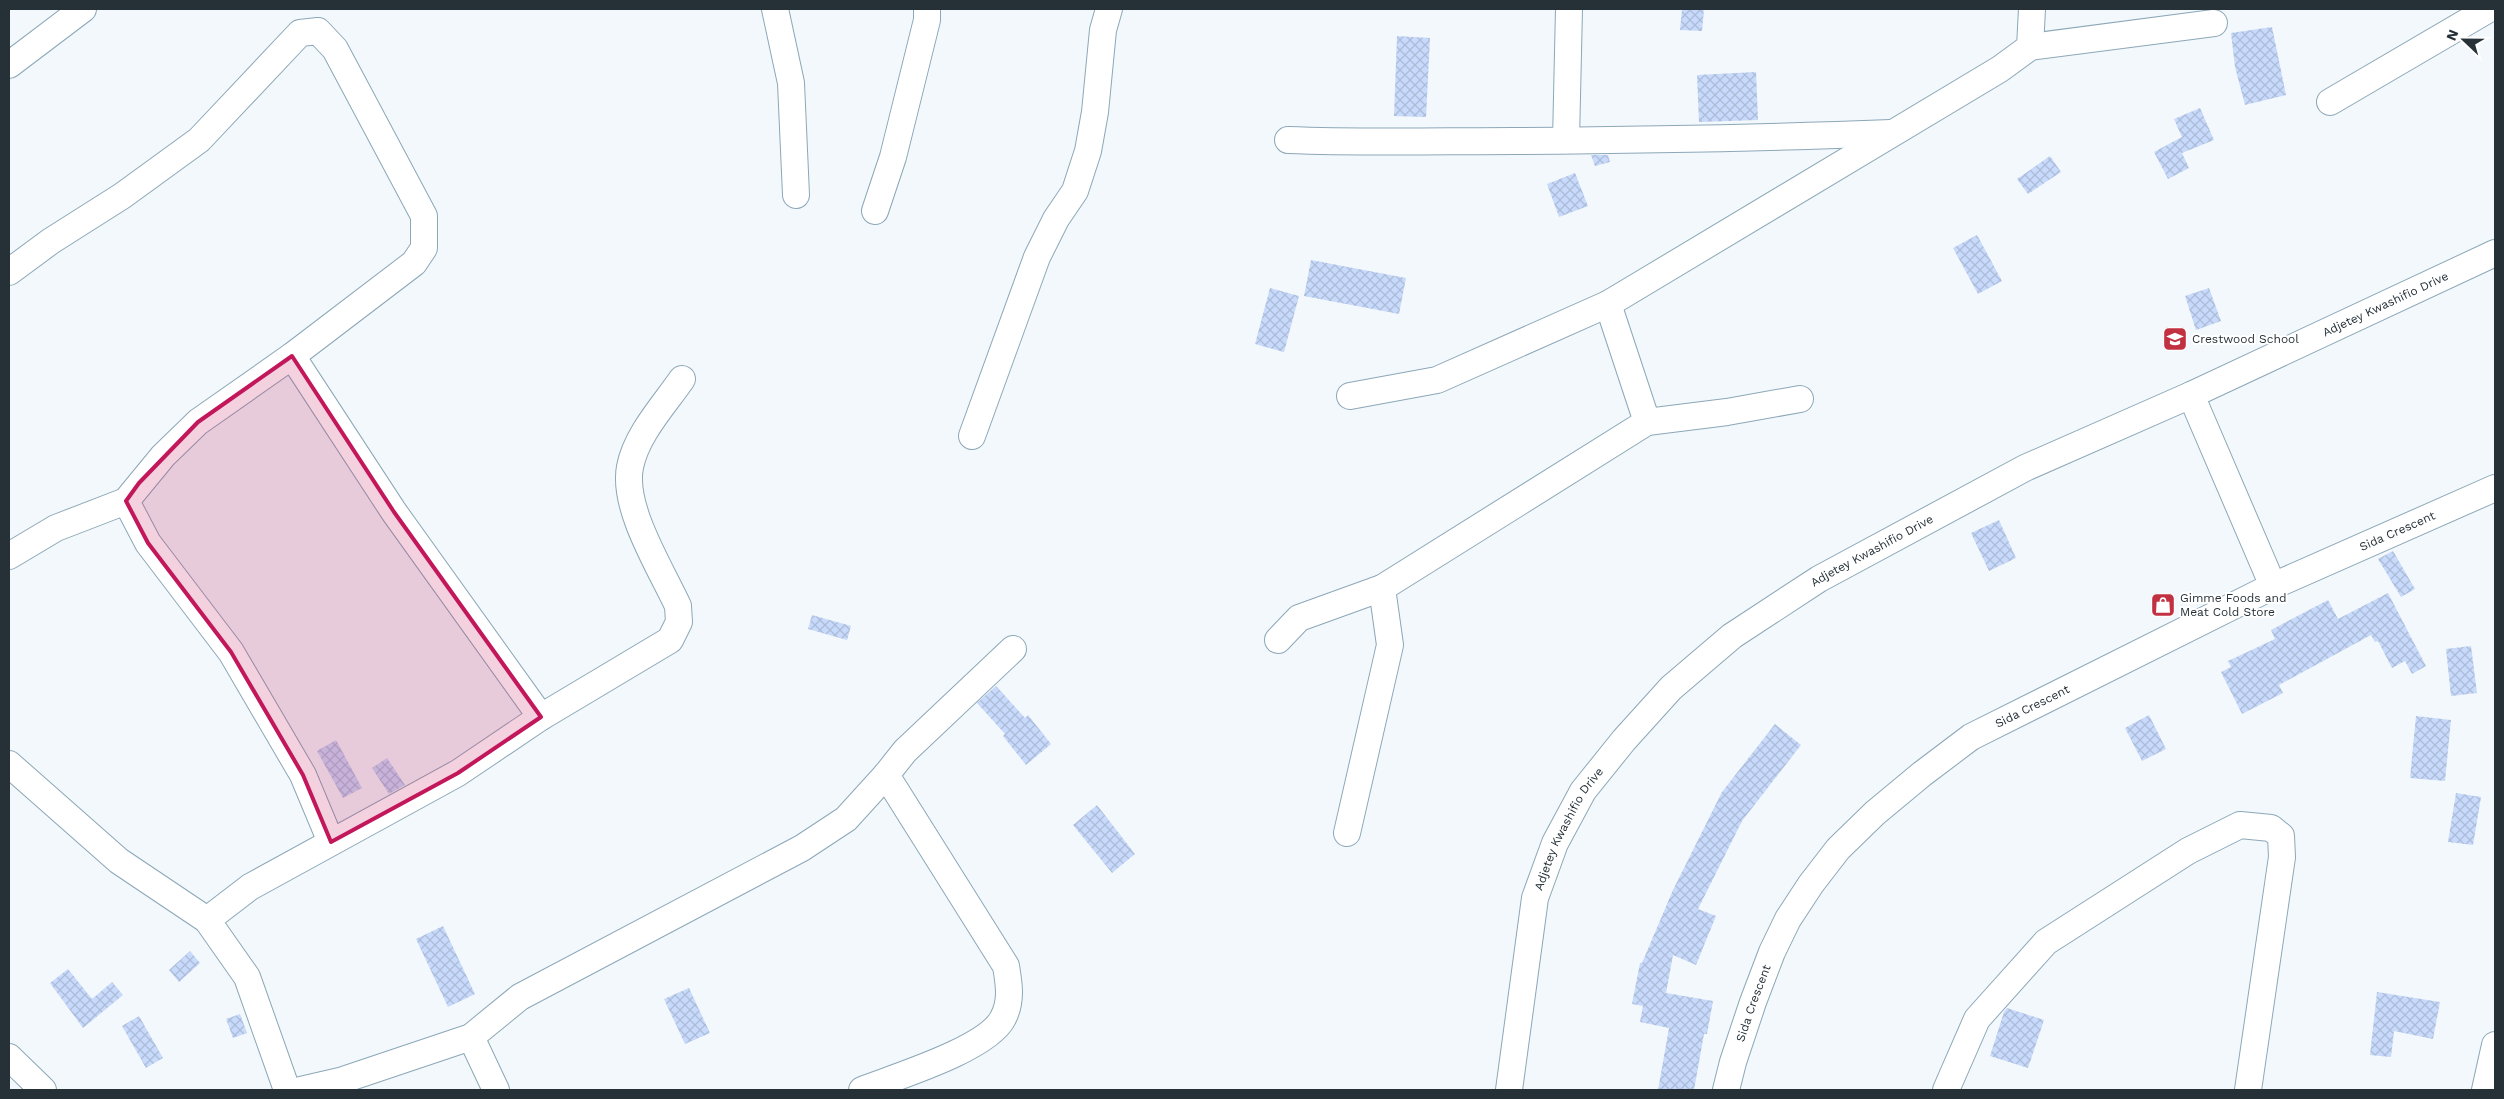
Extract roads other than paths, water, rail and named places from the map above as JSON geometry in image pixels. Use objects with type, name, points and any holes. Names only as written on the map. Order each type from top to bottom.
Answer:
[{"type":"street","points":[[9,65],[83,9]]},
{"type":"street","points":[[775,9],[791,83],[796,194]]},
{"type":"street","points":[[875,212],[893,157],[927,20],[927,9]]},
{"type":"street","points":[[972,436],[1037,257],[1056,219],[1075,191],[1088,151],[1095,112],[1103,30],[1110,9]]},
{"type":"street","points":[[1566,140],[1569,9]]},
{"type":"street","points":[[2030,47],[2032,9]]},
{"type":"street","points":[[2330,102],[2488,9]]},
{"type":"street","points":[[1350,396],[1437,380],[1608,304],[2000,69],[2030,47],[2214,23]]},
{"type":"street","points":[[9,272],[50,241],[122,196],[199,140],[300,34],[318,31],[335,50],[424,216],[424,248],[414,263],[292,356],[198,422],[162,456],[126,501],[56,528],[9,556]]},
{"type":"street","points":[[1288,140],[1339,142],[1764,138],[1895,132]]},
{"type":"street","name":"Adjetey Kwashifio Drive","points":[[1509,1090],[1536,898],[1555,843],[1583,791],[1624,740],[1671,688],[1732,636],[1819,579],[2025,468],[2191,395],[2495,253]]},
{"type":"street","points":[[1608,304],[1647,422]]},
{"type":"street","points":[[292,356],[394,512],[542,717]]},
{"type":"street","points":[[207,920],[250,887],[458,773],[542,717],[670,640],[679,622],[678,606],[635,516],[628,490],[630,466],[642,437],[682,379]]},
{"type":"street","points":[[2191,395],[2273,586]]},
{"type":"street","points":[[1278,640],[1299,618],[1382,588],[1647,422],[1727,412],[1800,399]]},
{"type":"street","name":"Sida Crescent","points":[[1726,1090],[1733,1062],[1753,1002],[1772,952],[1788,919],[1811,884],[1838,849],[1875,812],[1971,737],[2273,586],[2495,488]]},
{"type":"street","points":[[126,501],[148,543],[231,652],[303,775],[331,842]]},
{"type":"street","points":[[1347,833],[1390,645],[1382,588]]},
{"type":"street","points":[[301,1090],[340,1081],[471,1037],[520,998],[802,848],[846,819],[905,752],[1013,649]]},
{"type":"street","points":[[9,764],[119,862],[207,920],[247,977],[287,1090]]},
{"type":"street","points":[[862,1090],[985,1039],[1003,1019],[1010,994],[1006,966],[886,775]]},
{"type":"street","points":[[1946,1090],[1976,1019],[2046,942],[2188,851],[2240,825],[2271,828],[2281,836],[2282,857],[2248,1090]]},
{"type":"street","points":[[471,1037],[496,1090]]},
{"type":"street","points":[[2485,1090],[2495,1045]]},
{"type":"street","points":[[9,1057],[43,1090]]},
{"type":"place","name":"Crestwood School","points":[[2175,339]]},
{"type":"place","name":"Gimme Foods and Meat Cold Store","points":[[2163,605]]}]
